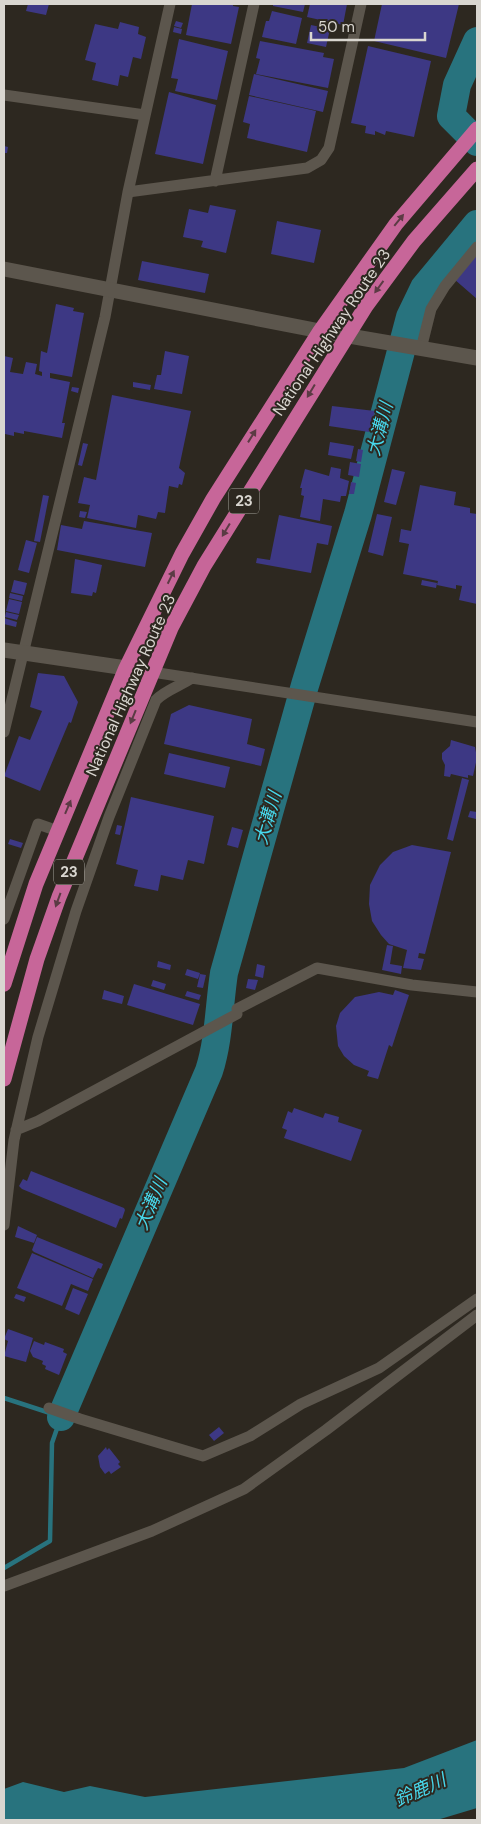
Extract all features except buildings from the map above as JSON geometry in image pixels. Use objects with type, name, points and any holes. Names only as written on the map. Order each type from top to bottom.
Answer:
[{"type":"highway","name":"National Highway Route 23","points":[[4,984],[36,884],[126,668],[182,554],[213,499],[320,331],[396,224],[477,129]]},
{"type":"highway","name":"National Highway Route 23","points":[[4,1079],[37,959],[59,897],[171,628],[204,566],[366,306],[414,241],[477,169]]},
{"type":"street","points":[[4,732],[110,290],[128,192],[170,4]]},
{"type":"street","points":[[215,181],[254,4]]},
{"type":"street","points":[[128,192],[307,168],[321,160],[329,148],[361,4]]},
{"type":"street","points":[[4,95],[145,115]]},
{"type":"street","points":[[418,348],[431,309],[445,286],[477,247]]},
{"type":"street","points":[[4,269],[320,331],[477,358]]},
{"type":"street","points":[[4,650],[477,722]]},
{"type":"street","points":[[4,1225],[16,1130],[38,1036],[76,911],[109,817],[156,700],[164,692],[174,690],[192,678]]},
{"type":"street","points":[[4,919],[38,824],[58,831]]},
{"type":"street","points":[[16,1130],[38,1121],[317,968],[412,985],[477,992]]},
{"type":"street","points":[[52,1409],[202,1456],[250,1436],[301,1404],[379,1368],[477,1299]]},
{"type":"street","points":[[4,1586],[152,1531],[244,1489],[326,1430],[477,1314]]},
{"type":"water","name":"鈴鹿川","points":[[477,1740],[477,1808],[437,1820],[4,1820],[4,1789],[23,1782],[64,1792],[90,1786],[145,1797],[404,1768]]},
{"type":"waterway","name":"大溝川","points":[[477,41],[457,85],[451,116],[477,142]]},
{"type":"waterway","name":"大溝川","points":[[61,1417],[209,1071],[217,1035],[224,973],[305,685],[358,514],[410,317],[424,288],[477,224]]},
{"type":"waterway","points":[[4,1398],[50,1413]]},
{"type":"waterway","points":[[4,1568],[50,1541],[52,1443],[61,1417],[57,1416]]}]
